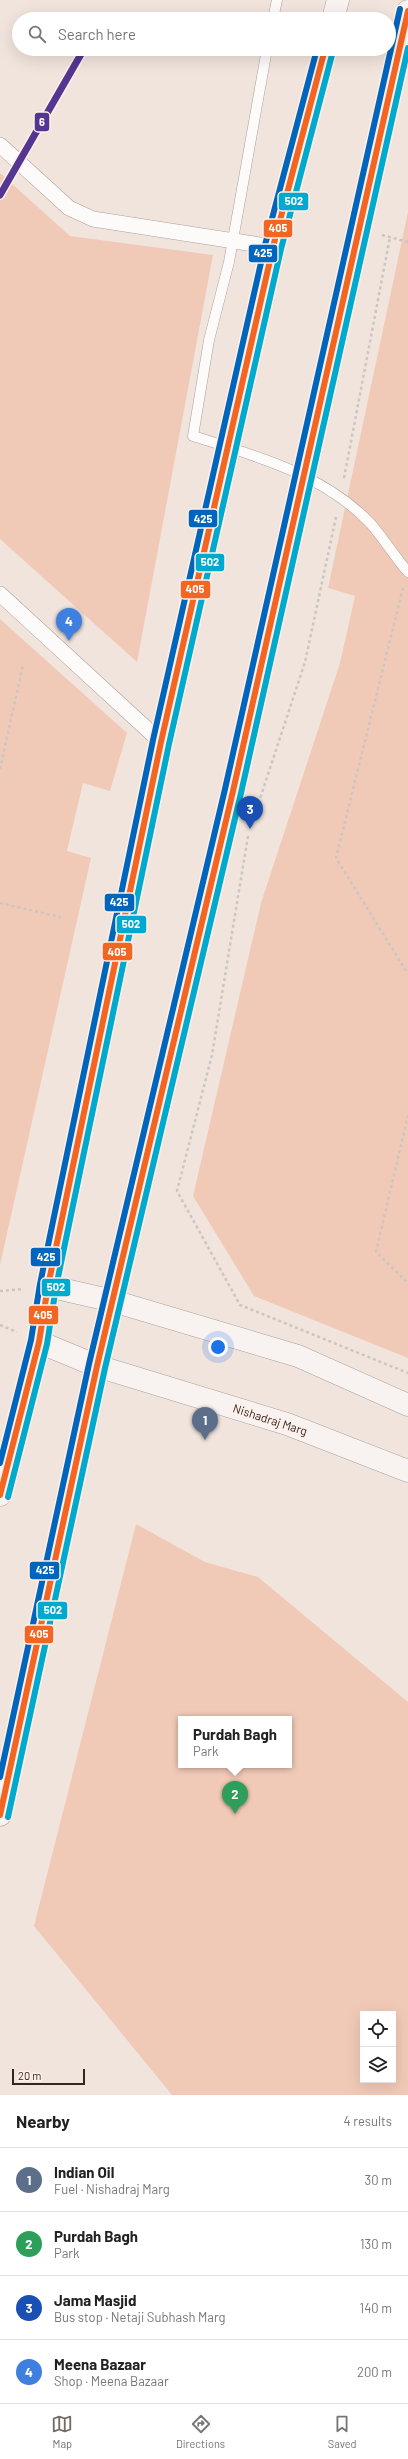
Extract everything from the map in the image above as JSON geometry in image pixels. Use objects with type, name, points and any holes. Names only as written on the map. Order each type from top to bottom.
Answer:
[{"type":"main road","points":[[335,12],[338,0]]},
{"type":"main road","points":[[0,1815],[97,1366],[233,791],[408,11]]},
{"type":"main road","points":[[0,1495],[39,1342],[48,1286],[161,742],[227,447],[272,247],[323,56]]},
{"type":"main road","points":[[48,1286],[113,1301],[298,1356],[408,1405]]},
{"type":"main road","name":"Nishadraj Marg","points":[[39,1342],[97,1366],[287,1424],[408,1471]]},
{"type":"street","points":[[0,145],[69,208],[81,215],[93,219],[272,247]]},
{"type":"street","points":[[0,594],[161,742]]},
{"type":"lane","points":[[274,12],[277,0]]},
{"type":"lane","points":[[266,56],[229,262],[209,340],[193,436],[303,474],[340,498],[370,524],[408,572]]},
{"type":"path","points":[[390,237],[340,498],[305,662],[250,829],[212,1055],[177,1191],[240,1305],[408,1372]]},
{"type":"path","points":[[408,572],[336,858],[408,974]]},
{"type":"path","points":[[0,769],[23,665]]},
{"type":"path","points":[[0,903],[61,916]]},
{"type":"path","points":[[408,1115],[376,1252],[408,1283]]},
{"type":"shaded area","points":[[0,173],[70,236],[213,255],[137,662],[0,539]]},
{"type":"shaded area","points":[[408,212],[408,1358],[254,1296],[193,1196],[261,903],[340,663],[355,596],[328,588]]},
{"type":"shaded area","points":[[0,619],[127,733],[110,791],[83,783],[67,851],[91,858],[0,1265]]},
{"type":"shaded area","points":[[136,1524],[205,1562],[258,1577],[408,1702],[408,2095],[172,2095],[34,1926]]},
{"type":"transit line","name":"425","points":[[396,27],[400,9]]},
{"type":"transit line","name":"405","points":[[0,1815],[97,1366],[233,791],[408,11]]},
{"type":"transit line","name":"502","points":[[8,1817],[105,1368],[241,793],[408,48]]},
{"type":"transit line","name":"6","points":[[0,195],[80,56]]},
{"type":"transit line","name":"425","points":[[0,1463],[31,1340],[40,1284],[153,740],[265,245],[315,56]]},
{"type":"transit line","name":"405","points":[[0,1495],[39,1342],[48,1286],[161,742],[273,247],[323,56]]},
{"type":"transit line","name":"502","points":[[8,1497],[47,1344],[56,1287],[169,744],[281,249],[332,56]]},
{"type":"transit line","name":"425","points":[[0,1777],[89,1364],[225,789],[389,56]]},
{"type":"place","name":"Meena Bazaar","points":[[69,641]]},
{"type":"place","name":"Jama Masjid","points":[[250,829]]},
{"type":"place","name":"Indian Oil","points":[[205,1440]]},
{"type":"place","name":"Purdah Bagh","points":[[235,1814]]}]
